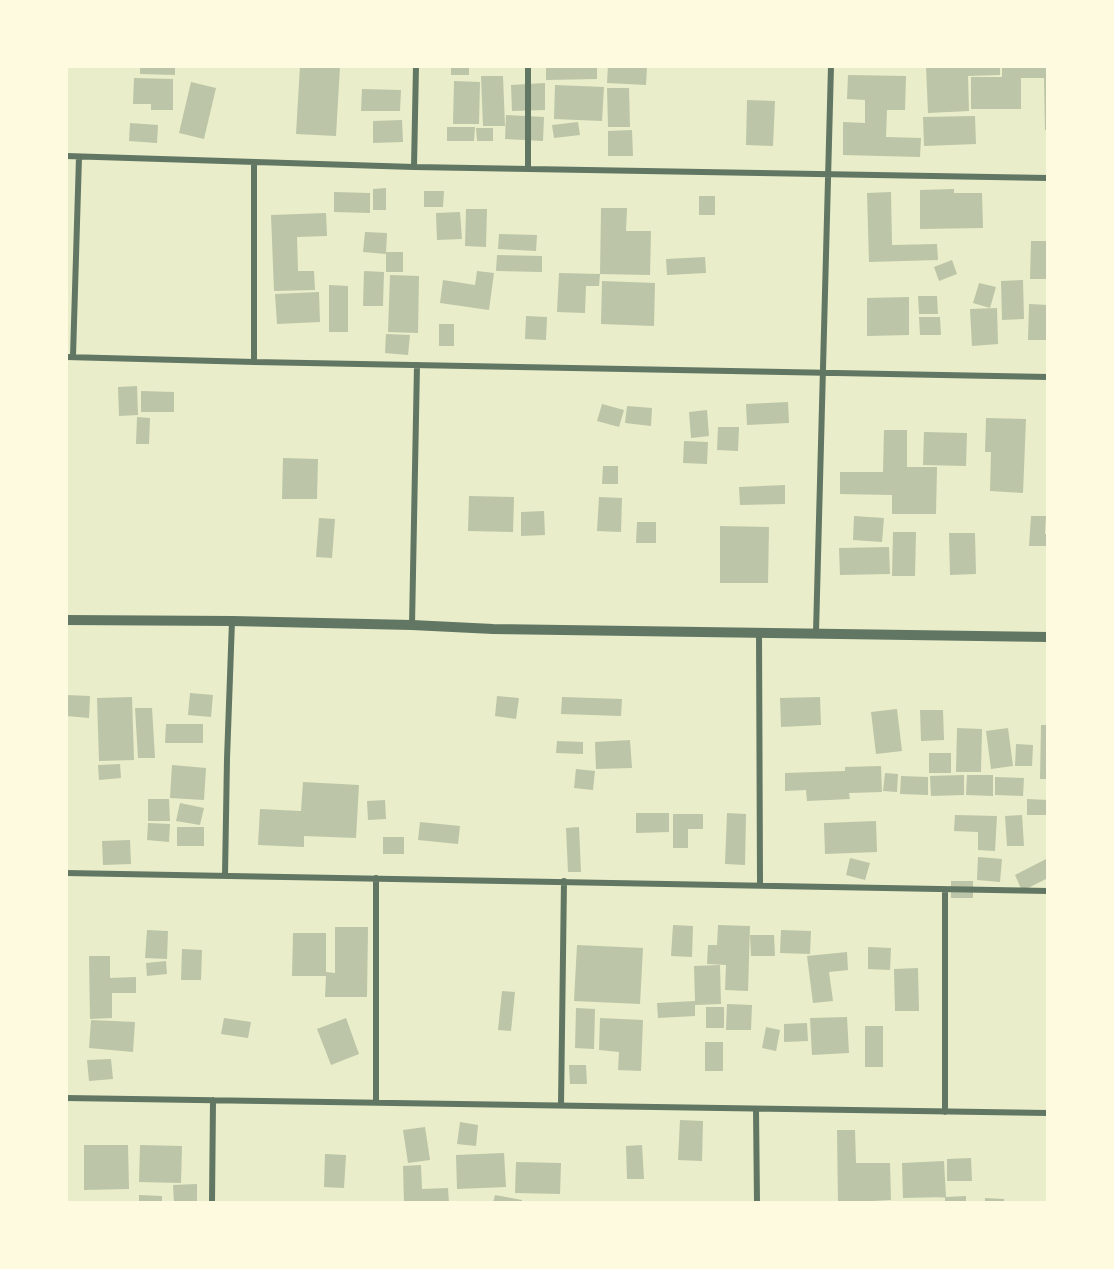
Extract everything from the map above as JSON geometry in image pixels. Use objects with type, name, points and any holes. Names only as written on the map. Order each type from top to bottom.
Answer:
[{"type":"street","points":[[414,167],[416,66]]},
{"type":"street","points":[[528,66],[528,169]]},
{"type":"street","points":[[816,632],[831,66]]},
{"type":"street","points":[[66,156],[414,167],[1048,178]]},
{"type":"street","points":[[79,157],[70,356],[254,362],[1048,377]]},
{"type":"street","points":[[254,163],[254,362]]},
{"type":"street","points":[[412,625],[417,365]]},
{"type":"street","points":[[66,620],[232,621],[493,629],[1048,637]]},
{"type":"street","points":[[225,875],[232,621]]},
{"type":"street","points":[[759,632],[760,885]]},
{"type":"street","points":[[66,873],[1048,891]]},
{"type":"street","points":[[376,878],[376,1102]]},
{"type":"street","points":[[561,1106],[564,882]]},
{"type":"street","points":[[945,890],[945,1112]]},
{"type":"street","points":[[66,1098],[1048,1113]]},
{"type":"street","points":[[212,1203],[213,1100]]},
{"type":"street","points":[[756,1108],[757,1203]]},
{"type":"building","points":[[140,66],[175,66],[175,75],[140,74]]},
{"type":"building","points":[[300,66],[340,66],[336,136],[296,134]]},
{"type":"building","points":[[451,66],[469,66],[469,75],[451,75]]},
{"type":"building","points":[[546,66],[597,66],[597,79],[546,80]]},
{"type":"building","points":[[608,66],[647,66],[646,85],[607,83]]},
{"type":"building","points":[[926,66],[1000,66],[1000,75],[968,76],[969,111],[928,113]]},
{"type":"building","points":[[1002,66],[1048,66],[1048,130],[1045,130],[1044,78],[1021,78],[1021,109],[971,109],[971,77],[1002,77]]},
{"type":"building","points":[[848,75],[906,76],[905,110],[887,110],[886,137],[921,138],[920,157],[843,155],[843,122],[865,123],[865,100],[847,99]]},
{"type":"building","points":[[481,76],[503,76],[505,126],[483,126]]},
{"type":"building","points":[[134,78],[173,79],[173,110],[151,110],[151,104],[133,104]]},
{"type":"building","points":[[454,81],[480,82],[479,124],[453,124]]},
{"type":"building","points":[[191,82],[216,88],[204,139],[179,133]]},
{"type":"building","points":[[545,83],[545,110],[512,111],[511,85]]},
{"type":"building","points":[[555,85],[604,87],[602,121],[554,119]]},
{"type":"building","points":[[607,88],[629,88],[630,127],[608,127]]},
{"type":"building","points":[[362,89],[401,90],[400,111],[361,111]]},
{"type":"building","points":[[747,100],[775,101],[773,146],[746,145]]},
{"type":"building","points":[[506,115],[544,117],[543,141],[505,139]]},
{"type":"building","points":[[975,116],[976,144],[924,146],[923,117]]},
{"type":"building","points":[[402,120],[403,142],[373,143],[373,121]]},
{"type":"building","points":[[578,122],[580,135],[554,138],[552,125]]},
{"type":"building","points":[[130,123],[158,125],[157,143],[129,141]]},
{"type":"building","points":[[447,127],[475,127],[474,141],[447,141]]},
{"type":"building","points":[[476,128],[493,128],[493,141],[477,141]]},
{"type":"building","points":[[632,130],[633,156],[608,156],[608,131]]},
{"type":"building","points":[[386,188],[386,210],[373,210],[373,189]]},
{"type":"building","points":[[954,189],[954,193],[982,193],[983,228],[920,229],[920,190]]},
{"type":"building","points":[[424,191],[444,191],[443,207],[424,207]]},
{"type":"building","points":[[334,192],[370,193],[370,213],[334,212]]},
{"type":"building","points":[[891,192],[892,245],[937,244],[938,260],[869,262],[867,193]]},
{"type":"building","points":[[699,196],[715,196],[715,215],[699,215]]},
{"type":"building","points":[[601,208],[627,208],[626,231],[651,231],[650,275],[600,274]]},
{"type":"building","points":[[466,209],[487,209],[486,247],[465,246]]},
{"type":"building","points":[[460,212],[462,239],[437,240],[436,213]]},
{"type":"building","points":[[326,213],[327,236],[297,237],[298,271],[314,271],[315,290],[274,291],[271,215]]},
{"type":"building","points":[[365,232],[387,233],[386,254],[363,252]]},
{"type":"building","points":[[499,234],[537,235],[536,251],[498,249]]},
{"type":"building","points":[[1031,241],[1048,241],[1048,279],[1030,279]]},
{"type":"building","points":[[386,252],[403,252],[403,272],[386,272]]},
{"type":"building","points":[[497,255],[542,256],[542,272],[496,271]]},
{"type":"building","points":[[705,257],[706,273],[667,275],[666,259]]},
{"type":"building","points":[[952,260],[957,274],[939,281],[934,267]]},
{"type":"building","points":[[364,271],[384,272],[383,306],[363,306]]},
{"type":"building","points":[[477,271],[494,273],[489,310],[440,303],[443,280],[475,285]]},
{"type":"building","points":[[559,273],[600,274],[599,286],[586,286],[585,313],[557,312]]},
{"type":"building","points":[[390,275],[419,276],[418,333],[388,332]]},
{"type":"building","points":[[1023,280],[1024,319],[1002,320],[1001,281]]},
{"type":"building","points":[[602,281],[655,283],[654,326],[601,324]]},
{"type":"building","points":[[979,283],[996,287],[990,308],[973,303]]},
{"type":"building","points":[[329,285],[348,286],[348,332],[329,332]]},
{"type":"building","points":[[319,292],[320,322],[277,324],[275,294]]},
{"type":"building","points":[[918,296],[937,296],[938,314],[919,314]]},
{"type":"building","points":[[909,297],[909,335],[867,336],[867,298]]},
{"type":"building","points":[[1029,304],[1048,305],[1048,340],[1028,340]]},
{"type":"building","points":[[997,308],[998,344],[972,346],[970,309]]},
{"type":"building","points":[[526,316],[547,317],[546,340],[525,339]]},
{"type":"building","points":[[919,317],[940,317],[941,335],[920,335]]},
{"type":"building","points":[[439,324],[454,324],[454,346],[439,346]]},
{"type":"building","points":[[386,334],[410,335],[408,355],[385,353]]},
{"type":"building","points":[[137,386],[138,415],[119,416],[118,387]]},
{"type":"building","points":[[141,391],[174,392],[174,412],[141,412]]},
{"type":"building","points":[[788,402],[789,423],[747,425],[746,404]]},
{"type":"building","points":[[602,404],[624,410],[619,427],[597,421]]},
{"type":"building","points":[[627,406],[652,408],[651,426],[625,423]]},
{"type":"building","points":[[707,410],[709,436],[691,438],[689,412]]},
{"type":"building","points":[[137,417],[150,418],[149,444],[136,444]]},
{"type":"building","points":[[986,418],[1026,419],[1023,493],[990,491],[991,452],[985,452]]},
{"type":"building","points":[[718,427],[739,427],[738,451],[717,450]]},
{"type":"building","points":[[884,430],[907,430],[907,467],[937,467],[936,514],[892,514],[892,495],[840,494],[840,472],[883,472]]},
{"type":"building","points":[[924,432],[967,433],[966,466],[923,465]]},
{"type":"building","points":[[684,441],[708,442],[707,464],[683,463]]},
{"type":"building","points":[[283,458],[318,459],[317,499],[282,499]]},
{"type":"building","points":[[603,466],[618,466],[618,484],[602,484]]},
{"type":"building","points":[[785,485],[785,504],[740,505],[739,487]]},
{"type":"building","points":[[469,496],[514,497],[513,532],[468,531]]},
{"type":"building","points":[[599,497],[622,498],[621,532],[597,531]]},
{"type":"building","points":[[544,511],[545,535],[521,536],[521,512]]},
{"type":"building","points":[[854,516],[884,518],[882,542],[853,540]]},
{"type":"building","points":[[1031,516],[1046,516],[1045,534],[1048,534],[1048,546],[1029,546]]},
{"type":"building","points":[[319,518],[335,519],[332,558],[316,557]]},
{"type":"building","points":[[637,522],[656,522],[656,543],[636,543]]},
{"type":"building","points":[[720,526],[769,527],[768,583],[720,583]]},
{"type":"building","points":[[893,532],[916,532],[915,576],[892,576]]},
{"type":"building","points":[[949,533],[975,533],[976,574],[950,575]]},
{"type":"building","points":[[889,547],[890,574],[840,575],[839,548]]},
{"type":"building","points":[[190,693],[213,695],[211,717],[188,715]]},
{"type":"building","points":[[66,695],[90,696],[89,718],[66,716]]},
{"type":"building","points":[[497,696],[519,698],[516,719],[495,716]]},
{"type":"building","points":[[132,697],[134,760],[99,761],[97,698]]},
{"type":"building","points":[[562,697],[622,699],[621,716],[561,714]]},
{"type":"building","points":[[820,697],[821,725],[781,727],[780,698]]},
{"type":"building","points":[[135,708],[152,708],[155,758],[138,758]]},
{"type":"building","points":[[897,709],[902,751],[876,754],[871,712]]},
{"type":"building","points":[[920,710],[943,710],[944,740],[921,741]]},
{"type":"building","points":[[166,724],[203,724],[203,743],[165,743]]},
{"type":"building","points":[[1041,725],[1048,725],[1048,779],[1040,779]]},
{"type":"building","points":[[957,728],[982,729],[981,772],[956,772]]},
{"type":"building","points":[[1008,728],[1013,766],[991,769],[986,731]]},
{"type":"building","points":[[630,740],[632,768],[596,769],[595,742]]},
{"type":"building","points":[[557,741],[583,742],[583,754],[556,753]]},
{"type":"building","points":[[1016,744],[1033,745],[1032,766],[1015,766]]},
{"type":"building","points":[[929,753],[951,753],[951,773],[929,773]]},
{"type":"building","points":[[120,764],[121,778],[99,780],[98,765]]},
{"type":"building","points":[[172,765],[206,768],[204,800],[170,798]]},
{"type":"building","points":[[881,766],[882,792],[849,793],[850,799],[807,801],[806,790],[785,791],[785,773],[845,771],[845,767]]},
{"type":"building","points":[[576,769],[595,771],[593,790],[574,788]]},
{"type":"building","points":[[885,773],[898,774],[897,792],[883,791]]},
{"type":"building","points":[[964,775],[964,795],[931,796],[930,776]]},
{"type":"building","points":[[967,775],[993,775],[993,796],[966,795]]},
{"type":"building","points":[[901,776],[928,777],[928,795],[900,794]]},
{"type":"building","points":[[995,777],[1024,778],[1023,796],[995,795]]},
{"type":"building","points":[[303,782],[359,785],[356,838],[304,836],[304,847],[258,845],[260,809],[301,811]]},
{"type":"building","points":[[148,799],[169,799],[170,821],[148,821]]},
{"type":"building","points":[[1027,799],[1048,800],[1048,815],[1027,815]]},
{"type":"building","points":[[385,800],[386,819],[368,820],[367,801]]},
{"type":"building","points":[[180,803],[204,808],[200,825],[176,821]]},
{"type":"building","points":[[636,813],[669,813],[669,832],[636,833]]},
{"type":"building","points":[[727,813],[746,814],[745,865],[725,864]]},
{"type":"building","points":[[673,814],[703,814],[703,829],[688,829],[688,848],[673,848]]},
{"type":"building","points":[[955,815],[997,816],[995,851],[978,850],[978,832],[954,831]]},
{"type":"building","points":[[1022,815],[1024,846],[1007,846],[1005,816]]},
{"type":"building","points":[[876,821],[877,852],[825,854],[824,823]]},
{"type":"building","points":[[420,822],[460,826],[458,844],[418,840]]},
{"type":"building","points":[[148,823],[170,824],[169,842],[147,840]]},
{"type":"building","points":[[177,827],[204,827],[204,846],[177,846]]},
{"type":"building","points":[[579,827],[581,872],[568,872],[566,828]]},
{"type":"building","points":[[383,837],[404,837],[404,854],[383,854]]},
{"type":"building","points":[[130,840],[131,864],[103,865],[102,841]]},
{"type":"building","points":[[978,857],[1002,859],[1000,882],[977,880]]},
{"type":"building","points":[[850,858],[870,863],[865,880],[846,875]]},
{"type":"building","points":[[1048,858],[1048,878],[1022,891],[1015,875]]},
{"type":"building","points":[[951,881],[973,881],[973,898],[951,898]]},
{"type":"building","points":[[673,925],[693,926],[692,957],[671,956]]},
{"type":"building","points":[[718,925],[750,926],[748,991],[725,990],[726,965],[707,964],[708,945],[717,945]]},
{"type":"building","points":[[335,927],[368,927],[367,997],[325,997],[326,976],[292,976],[293,933],[326,933],[326,972],[335,973]]},
{"type":"building","points":[[147,930],[168,931],[167,959],[145,958]]},
{"type":"building","points":[[781,930],[811,931],[810,954],[780,953]]},
{"type":"building","points":[[750,935],[774,935],[775,956],[751,956]]},
{"type":"building","points":[[577,945],[643,948],[640,1004],[574,1001]]},
{"type":"building","points":[[868,947],[891,948],[890,970],[868,969]]},
{"type":"building","points":[[182,949],[202,950],[201,980],[181,980]]},
{"type":"building","points":[[847,952],[848,970],[829,972],[833,1001],[813,1003],[807,956]]},
{"type":"building","points":[[89,956],[110,956],[110,978],[136,977],[136,993],[112,993],[112,1018],[90,1019]]},
{"type":"building","points":[[166,961],[167,974],[147,976],[146,963]]},
{"type":"building","points":[[720,965],[721,1004],[695,1005],[695,1016],[658,1018],[657,1003],[695,1001],[694,966]]},
{"type":"building","points":[[918,968],[919,1011],[895,1011],[894,969]]},
{"type":"building","points":[[502,991],[515,992],[511,1031],[498,1030]]},
{"type":"building","points":[[727,1004],[752,1005],[751,1030],[726,1030]]},
{"type":"building","points":[[706,1007],[724,1007],[724,1028],[706,1028]]},
{"type":"building","points":[[576,1008],[595,1009],[594,1049],[575,1048]]},
{"type":"building","points":[[847,1017],[849,1053],[812,1055],[810,1018]]},
{"type":"building","points":[[224,1018],[251,1022],[248,1038],[221,1034]]},
{"type":"building","points":[[346,1018],[359,1054],[331,1065],[317,1029]]},
{"type":"building","points":[[600,1018],[643,1020],[641,1071],[618,1070],[619,1052],[599,1050]]},
{"type":"building","points":[[91,1020],[135,1022],[133,1052],[89,1048]]},
{"type":"building","points":[[807,1023],[808,1041],[784,1042],[784,1024]]},
{"type":"building","points":[[865,1026],[883,1026],[883,1067],[865,1067]]},
{"type":"building","points":[[766,1027],[780,1030],[776,1051],[762,1048]]},
{"type":"building","points":[[705,1042],[723,1042],[723,1071],[705,1071]]},
{"type":"building","points":[[111,1059],[113,1079],[89,1081],[87,1060]]},
{"type":"building","points":[[569,1065],[586,1065],[587,1084],[570,1084]]},
{"type":"building","points":[[680,1120],[703,1121],[702,1161],[678,1160]]},
{"type":"building","points":[[460,1122],[478,1125],[476,1146],[457,1144]]},
{"type":"building","points":[[425,1127],[430,1160],[408,1163],[403,1130]]},
{"type":"building","points":[[837,1130],[855,1130],[856,1163],[890,1163],[891,1200],[838,1203]]},
{"type":"building","points":[[84,1145],[128,1145],[129,1189],[84,1190]]},
{"type":"building","points":[[140,1145],[182,1146],[181,1183],[139,1182]]},
{"type":"building","points":[[642,1145],[644,1179],[627,1179],[626,1146]]},
{"type":"building","points":[[504,1153],[506,1187],[457,1189],[456,1155]]},
{"type":"building","points":[[325,1154],[346,1155],[344,1188],[324,1187]]},
{"type":"building","points":[[971,1158],[972,1181],[947,1181],[947,1159]]},
{"type":"building","points":[[944,1161],[946,1197],[903,1198],[902,1163]]},
{"type":"building","points":[[516,1162],[561,1163],[560,1194],[515,1193]]},
{"type":"building","points":[[421,1165],[422,1189],[448,1188],[449,1203],[404,1203],[403,1166]]},
{"type":"building","points":[[197,1184],[197,1203],[174,1203],[173,1185]]},
{"type":"building","points":[[139,1195],[162,1196],[162,1203],[139,1203]]},
{"type":"building","points":[[495,1195],[522,1200],[522,1203],[493,1203]]},
{"type":"building","points":[[966,1196],[966,1203],[945,1203],[945,1197]]},
{"type":"building","points":[[985,1198],[1004,1199],[1004,1203],[985,1203]]}]
